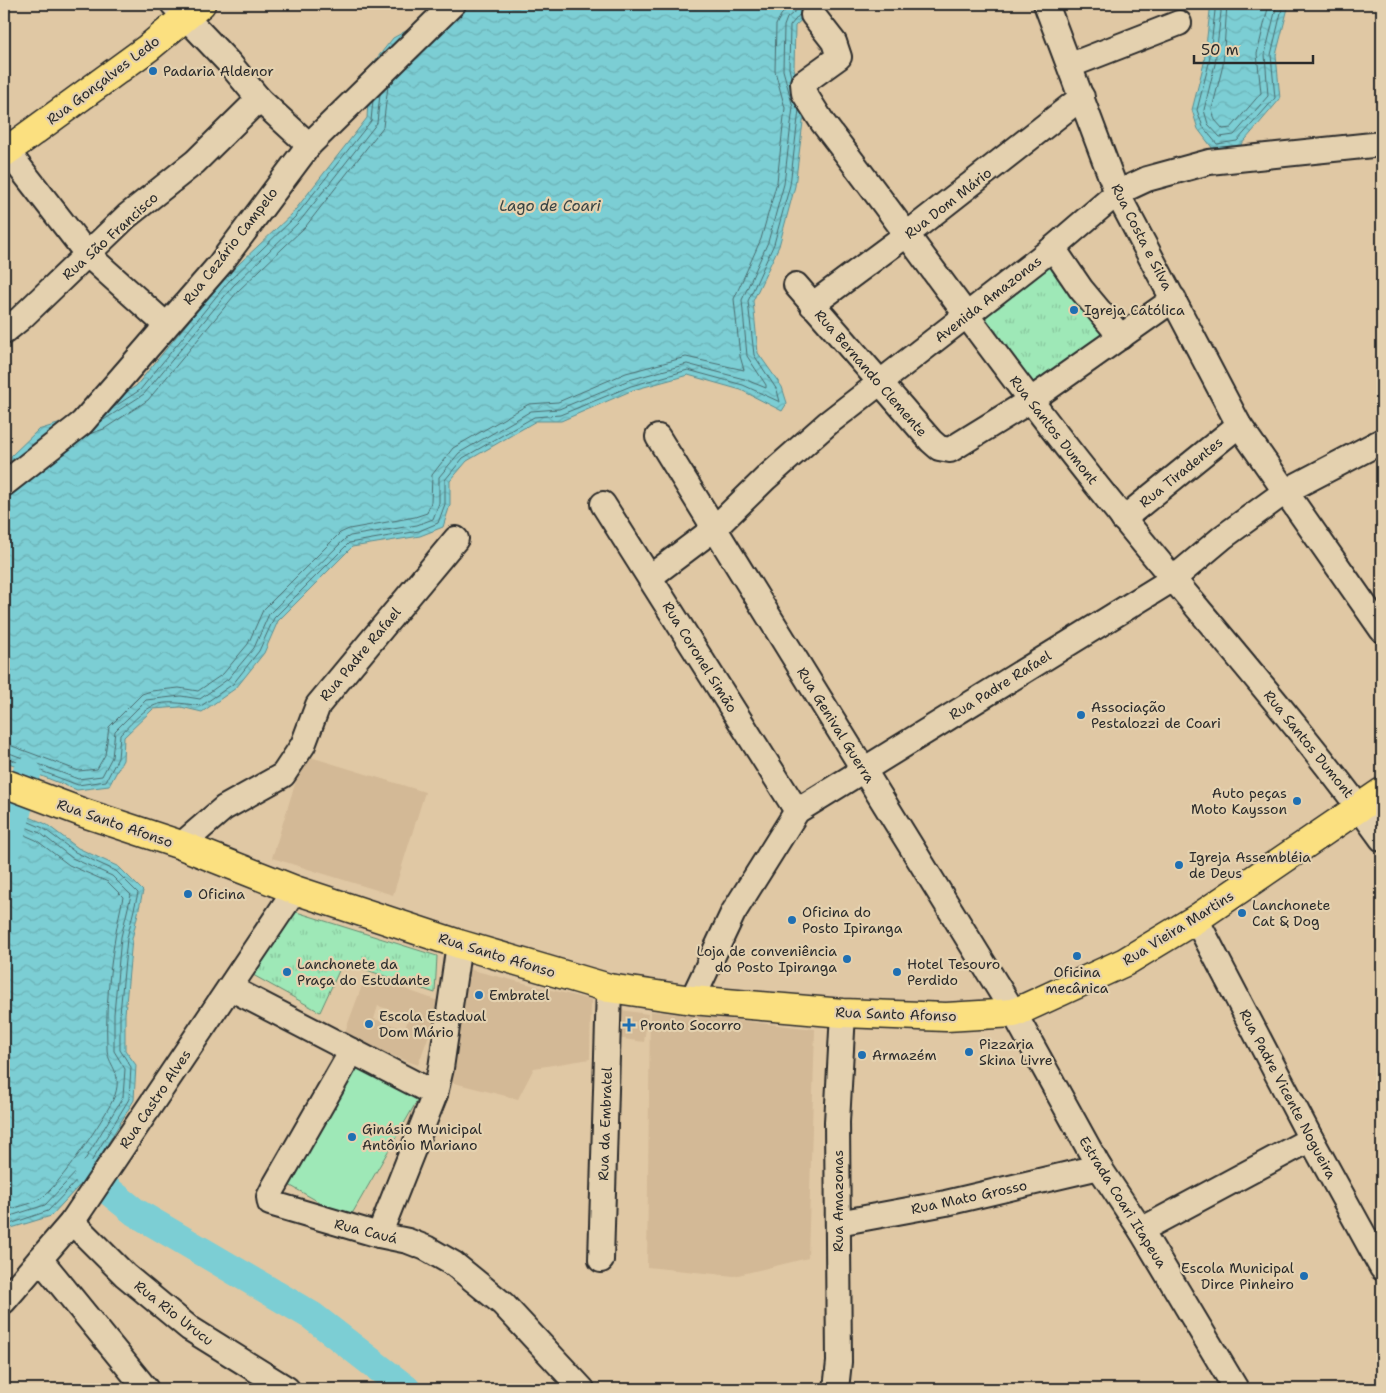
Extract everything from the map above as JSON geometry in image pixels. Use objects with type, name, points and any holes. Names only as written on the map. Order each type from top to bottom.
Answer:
[{"type":"main road","name":"Rua Gonçalves Ledo","points":[[5,150],[148,48],[187,8]]},
{"type":"main road","name":"Rua Santo Afonso","points":[[4,783],[84,813],[181,845],[294,890],[459,944],[609,988],[692,1000],[842,1013],[946,1017],[1014,1013]]},
{"type":"main road","name":"Rua Vieira Martins","points":[[1014,1013],[1125,962],[1196,919],[1382,792]]},
{"type":"street","name":"Rua Cezário Campelo","points":[[4,484],[82,424],[220,264],[309,145],[453,4]]},
{"type":"street","name":"Rua Costa e Silva","points":[[1046,4],[1071,65],[1117,192],[1239,425],[1382,630]]},
{"type":"street","points":[[187,8],[259,99],[309,145]]},
{"type":"street","name":"Rua Santos Dumont","points":[[813,15],[834,42],[839,57],[803,83],[804,93],[823,123],[965,316],[1123,518],[1321,755],[1382,838]]},
{"type":"street","points":[[1071,65],[1179,24]]},
{"type":"street","name":"Rua Dom Mário","points":[[812,305],[906,235],[1082,97]]},
{"type":"street","name":"Rua São Francisco","points":[[4,332],[127,216],[195,162],[259,99]]},
{"type":"street","name":"Avenida Amazonas","points":[[650,576],[714,528],[766,478],[878,383],[1053,248],[1117,192],[1147,179],[1209,162],[1382,144]]},
{"type":"street","points":[[5,150],[87,254],[166,325]]},
{"type":"street","points":[[1053,248],[1081,289],[1121,337]]},
{"type":"street","name":"Rua Bernando Clemente","points":[[796,285],[878,383],[939,448],[954,448],[1031,400]]},
{"type":"street","points":[[1031,400],[1174,299]]},
{"type":"street","name":"Rua Tiradentes","points":[[1123,518],[1239,425]]},
{"type":"street","name":"Rua Genival Guerra","points":[[658,437],[1014,1013]]},
{"type":"street","name":"Rua Padre Rafael","points":[[692,1000],[733,913],[797,811],[1173,579],[1223,537],[1286,491],[1382,441]]},
{"type":"street","name":"Rua Coronel Simão","points":[[603,504],[797,811]]},
{"type":"street","name":"Rua Padre Rafael","points":[[181,845],[224,808],[283,774],[303,745],[318,705],[456,539]]},
{"type":"street","name":"Rua Castro Alves","points":[[4,1301],[77,1214],[294,890]]},
{"type":"street","name":"Rua Padre Vicente Nogueira","points":[[1196,919],[1311,1139],[1382,1268]]},
{"type":"street","points":[[379,1235],[435,1094],[441,1068],[459,944]]},
{"type":"street","points":[[230,988],[435,1094]]},
{"type":"street","name":"Rua da Embratel","points":[[601,1260],[609,988]]},
{"type":"street","name":"Rua Amazonas","points":[[836,1389],[839,1362],[837,1122],[842,1013]]},
{"type":"street","name":"Estrada Coari Itapeua","points":[[1014,1013],[1099,1167],[1141,1230],[1236,1389]]},
{"type":"street","name":"Rua Cauá","points":[[352,1051],[309,1123],[269,1197],[270,1203],[278,1207],[426,1248],[454,1264],[503,1304],[582,1389]]},
{"type":"street","points":[[1141,1230],[1311,1139]]},
{"type":"street","name":"Rua Mato Grosso","points":[[838,1223],[946,1203],[1099,1167]]},
{"type":"street","name":"Rua Rio Urucu","points":[[77,1214],[125,1275],[189,1328],[287,1389]]},
{"type":"street","points":[[40,1259],[146,1389]]},
{"type":"shaded area","points":[[304,755],[425,792],[393,895],[272,858]]},
{"type":"shaded area","points":[[460,967],[591,1000],[590,1059],[534,1068],[518,1099],[450,1082]]},
{"type":"shaded area","name":"Escola Estadual Dom Mário","points":[[366,975],[441,1002],[418,1065],[343,1037]],"holes":[[[378,1006],[409,1016],[405,1029],[374,1019]]]},
{"type":"shaded area","name":"Pronto Socorro","points":[[614,1009],[648,1014],[644,1042],[610,1037]]},
{"type":"shaded area","points":[[650,1011],[815,1029],[808,1258],[734,1276],[647,1267]]},
{"type":"green space","points":[[1052,255],[1115,336],[1032,393],[974,314]]},
{"type":"green space","points":[[290,910],[437,956],[435,993],[343,962],[320,1012],[244,970]]},
{"type":"green space","name":"Ginásio Municipal Antônio Mariano","points":[[354,1056],[421,1094],[349,1219],[282,1181]]},
{"type":"water","name":"Lago de Coari","points":[[438,4],[842,4],[808,14],[795,26],[794,68],[805,106],[795,186],[779,246],[753,301],[758,353],[782,387],[787,403],[782,411],[741,390],[688,375],[633,390],[561,421],[536,421],[467,461],[450,481],[450,505],[443,527],[420,536],[352,547],[278,621],[264,653],[236,688],[202,712],[181,707],[153,709],[124,737],[123,760],[109,786],[77,790],[4,761],[4,500],[11,486],[11,456],[38,430],[94,413],[136,386],[224,278],[292,214],[367,118],[370,67],[393,38],[415,26]]},
{"type":"water","points":[[1208,4],[1289,4],[1276,55],[1280,99],[1240,146],[1213,149],[1198,129],[1192,110],[1204,63],[1210,11]]},
{"type":"water","points":[[4,806],[46,824],[78,848],[119,867],[143,891],[132,939],[125,1014],[125,1050],[136,1065],[134,1100],[89,1175],[51,1216],[8,1229],[4,1234]]},
{"type":"waterway","points":[[4,860],[27,772]]},
{"type":"waterway","points":[[89,1175],[135,1212],[312,1316],[406,1389]]},
{"type":"place","name":"Padaria Aldenor","points":[[153,71]]},
{"type":"place","name":"Igreja Católica","points":[[1074,310]]},
{"type":"place","name":"Associação Pestalozzi de Coari","points":[[1081,715]]},
{"type":"place","name":"Auto peças Moto Kaysson","points":[[1297,801]]},
{"type":"place","name":"Igreja Assembléia de Deus","points":[[1179,865]]},
{"type":"place","name":"Oficina","points":[[188,894]]},
{"type":"place","name":"Lanchonete Cat & Dog","points":[[1242,913]]},
{"type":"place","name":"Oficina do Posto Ipiranga","points":[[792,920]]},
{"type":"place","name":"Oficina mecânica","points":[[1077,956]]},
{"type":"place","name":"Loja de conveniência do Posto Ipiranga","points":[[847,959]]},
{"type":"place","name":"Lanchonete da Praça do Estudante","points":[[287,972]]},
{"type":"place","name":"Hotel Tesouro Perdido","points":[[897,972]]},
{"type":"place","name":"Embratel","points":[[479,995]]},
{"type":"place","name":"Escola Estadual Dom Mário","points":[[369,1024]]},
{"type":"place","name":"Pronto Socorro","points":[[629,1025]]},
{"type":"place","name":"Pizzaria Skina Livre","points":[[969,1052]]},
{"type":"place","name":"Armazém","points":[[862,1055]]},
{"type":"place","name":"Ginásio Municipal Antônio Mariano","points":[[352,1137]]},
{"type":"place","name":"Escola Municipal Dirce Pinheiro","points":[[1304,1276]]}]
